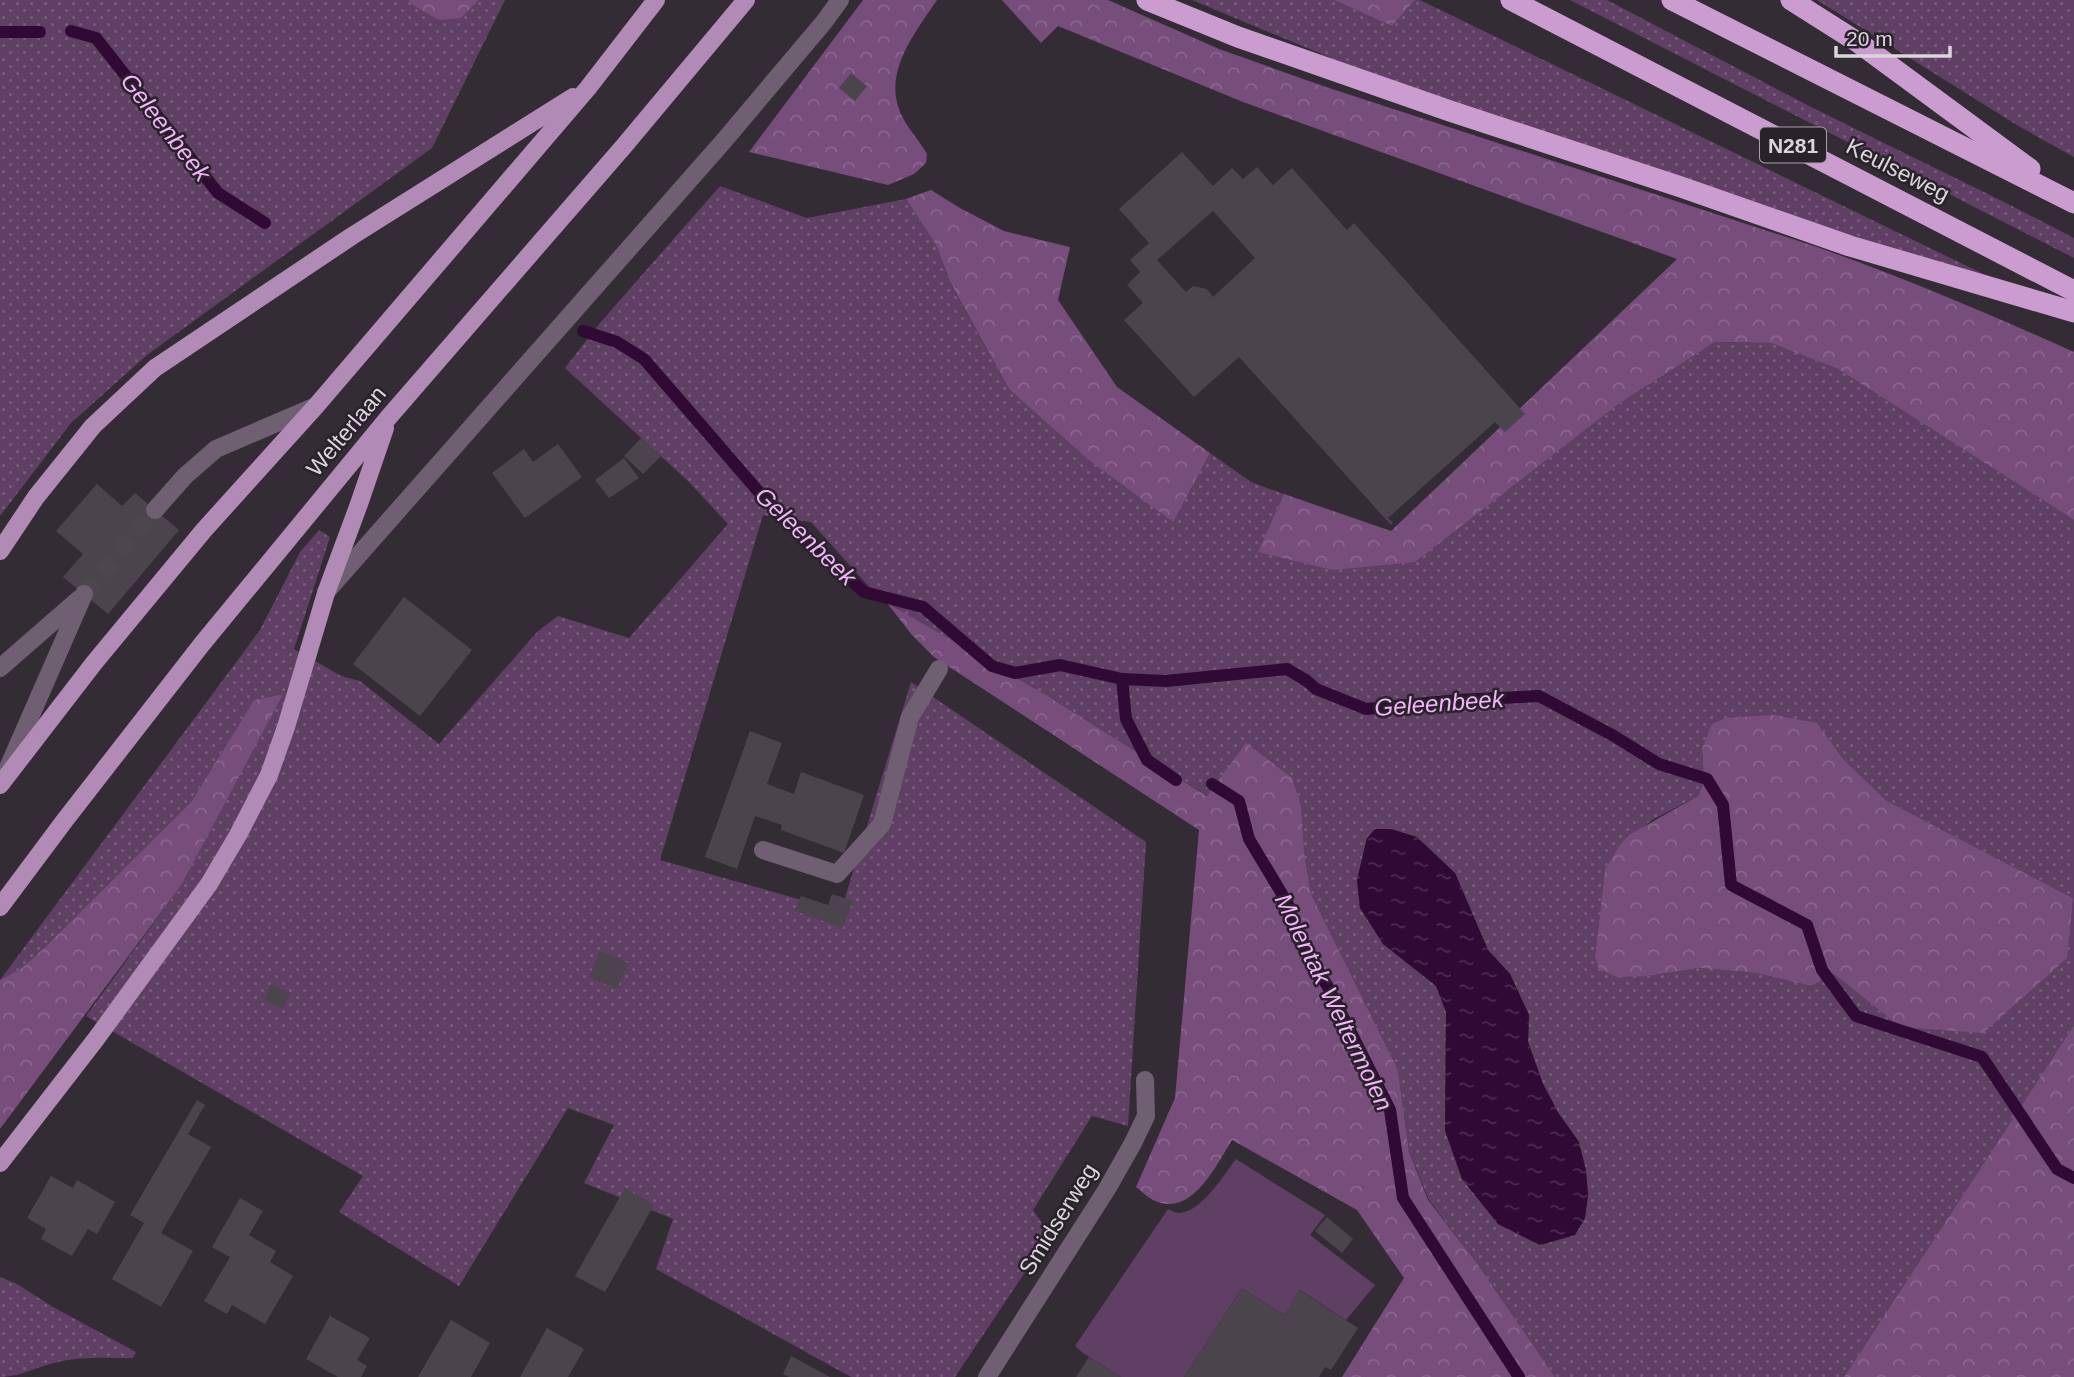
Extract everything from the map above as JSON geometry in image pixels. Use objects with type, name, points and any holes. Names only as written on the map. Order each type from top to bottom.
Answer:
[{"type":"highway","points":[[1147,0],[1275,50],[1850,246],[2074,312]]},
{"type":"highway","name":"Keulseweg","points":[[1511,0],[2074,291]]},
{"type":"highway","points":[[1672,0],[2074,202]]},
{"type":"highway","points":[[1791,0],[1859,43],[2074,202]]},
{"type":"main road","name":"Welterlaan","points":[[1,783],[94,663],[204,530],[316,406],[588,89],[656,0]]},
{"type":"main road","name":"Welterlaan","points":[[0,907],[202,644],[388,418],[624,146],[746,0]]},
{"type":"main road","points":[[0,551],[36,497],[93,426],[155,368],[352,236],[588,89]]},
{"type":"main road","points":[[0,1163],[96,1039],[209,884],[238,835],[269,775],[326,593],[388,418]]},
{"type":"street","points":[[326,593],[722,143],[824,22],[839,0]]},
{"type":"street","points":[[155,510],[185,476],[216,449],[316,406]]},
{"type":"street","points":[[0,668],[84,594],[1,783]]},
{"type":"street","points":[[763,850],[838,874],[882,824],[911,717],[939,669]]},
{"type":"street","name":"Smidserweg","points":[[987,1377],[1107,1189],[1133,1143],[1146,1116],[1146,1080]]},
{"type":"shaded area","points":[[0,0],[408,0],[413,5],[461,18],[479,0],[505,0],[432,148],[147,355],[71,423],[0,516]]},
{"type":"shaded area","points":[[1192,0],[1334,0],[1392,26],[1415,0],[1420,0],[2010,287],[1681,180],[1362,71]]},
{"type":"shaded area","points":[[1570,0],[1607,0],[1811,107],[2008,204],[2074,238],[2074,258]]},
{"type":"shaded area","points":[[1817,0],[2074,0],[2074,157],[2020,127]]},
{"type":"shaded area","points":[[720,186],[807,218],[906,199],[936,245],[951,285],[1009,389],[1172,521],[1210,453],[1251,482],[1284,494],[1259,552],[1332,570],[1617,405],[1715,342],[1771,343],[1838,369],[2074,520],[2074,1025],[1844,1377],[1555,1377],[1476,1262],[1429,1200],[1409,1152],[1398,1070],[1311,894],[1304,851],[1218,783],[1208,796],[1046,695],[881,600],[811,522],[763,515],[660,860],[841,911],[911,682],[1146,842],[1128,1126],[1092,1116],[1033,1210],[1050,1235],[955,1377],[851,1377],[656,1269],[673,1219],[584,1183],[614,1125],[568,1108],[459,1286],[339,1212],[363,1176],[86,1016],[182,884],[282,694],[254,700],[191,802],[42,950],[22,968],[0,980],[260,630],[300,552],[319,530],[330,537],[294,649],[341,676],[360,681],[439,744],[537,632],[558,616],[629,638],[728,524],[689,482],[565,368],[600,323]],"holes":[[[1817,723],[1844,760],[1887,801],[2073,898],[1900,1027],[1834,974],[1811,986],[1756,973],[1699,968],[1648,976],[1595,957],[1605,869],[1619,846],[1652,820],[1698,796],[1704,781],[1702,749]],[[1367,838],[1455,873],[1488,950],[1510,974],[1529,1015],[1528,1042],[1543,1084],[1559,1114],[1579,1142],[1588,1195],[1585,1217],[1574,1235],[1540,1245],[1498,1224],[1445,1131],[1446,1012],[1436,986],[1360,908],[1357,880]]]},
{"type":"shaded area","points":[[1236,1159],[1325,1215],[1310,1235],[1375,1285],[1346,1320],[1300,1290],[1284,1315],[1242,1288],[1184,1377],[1121,1377],[1083,1353],[1075,1346],[1168,1209],[1178,1213],[1195,1207],[1211,1192]]},
{"type":"shaded area","points":[[0,1277],[136,1352],[133,1358],[74,1359],[0,1377]]},
{"type":"green space","points":[[408,0],[479,0],[461,18],[439,20]]},
{"type":"green space","points":[[863,0],[937,0],[906,50],[896,78],[895,92],[900,113],[927,154],[926,163],[914,174],[888,185],[749,152]]},
{"type":"green space","points":[[1002,0],[1108,0],[1219,49],[1323,86],[1850,259],[2074,352],[2074,520],[1838,369],[1771,343],[1715,342],[1617,405],[1415,562],[1332,570],[1258,552],[1284,494],[1391,531],[1677,259],[1243,102],[1058,26],[1041,43]]},
{"type":"green space","points":[[1334,0],[1415,0],[1392,26]]},
{"type":"green space","points":[[931,190],[1004,231],[1070,247],[1058,300],[1117,387],[1210,453],[1173,522],[1089,460],[1009,389],[951,284],[936,245],[906,199]]},
{"type":"green space","points":[[887,603],[1046,695],[1207,796],[1246,743],[1292,778],[1301,806],[1304,851],[1311,894],[1398,1070],[1409,1152],[1428,1200],[1476,1262],[1555,1377],[1342,1377],[1404,1278],[1357,1210],[1232,1140],[1202,1185],[1182,1201],[1171,1204],[1158,1202],[1136,1187],[1175,1098],[1199,830],[934,657],[912,635]]},
{"type":"green space","points":[[283,694],[182,884],[0,1129],[0,980],[22,968],[42,950],[191,802],[254,700]]},
{"type":"green space","points":[[1774,715],[1817,723],[1844,760],[1887,801],[2073,898],[2067,958],[1983,1033],[1900,1027],[1834,974],[1811,986],[1756,973],[1699,968],[1648,976],[1617,977],[1599,969],[1595,957],[1605,869],[1619,846],[1629,835],[1698,796],[1704,781],[1702,749],[1712,724],[1726,718]]},
{"type":"green space","points":[[2074,1025],[2074,1377],[1844,1377]]},
{"type":"water","points":[[1375,829],[1391,829],[1417,837],[1455,873],[1488,950],[1510,974],[1529,1015],[1528,1042],[1543,1084],[1559,1114],[1579,1142],[1586,1170],[1588,1195],[1585,1218],[1575,1235],[1540,1245],[1498,1224],[1462,1179],[1445,1131],[1446,1012],[1436,986],[1383,944],[1360,908],[1357,880],[1367,838]]},
{"type":"building","points":[[851,73],[867,86],[855,101],[839,88]]},
{"type":"building","points":[[1182,152],[1213,186],[1232,168],[1243,179],[1257,167],[1273,185],[1292,168],[1347,230],[1354,223],[1525,414],[1505,432],[1495,422],[1388,518],[1393,523],[1391,525],[1239,357],[1194,397],[1124,320],[1143,303],[1127,285],[1140,272],[1130,260],[1149,243],[1119,209]],"holes":[[[1213,211],[1255,258],[1213,297],[1207,289],[1193,286],[1186,292],[1157,260]]]},
{"type":"building","points":[[641,438],[661,456],[643,474],[624,456]]},
{"type":"building","points":[[558,444],[582,477],[525,518],[492,473],[524,449],[533,462]]},
{"type":"building","points":[[624,458],[639,478],[609,498],[595,480]]},
{"type":"building","points":[[97,484],[122,506],[135,493],[179,530],[108,614],[63,577],[83,554],[56,531]]},
{"type":"building","points":[[404,597],[472,650],[420,716],[353,664]]},
{"type":"building","points":[[750,731],[782,743],[767,784],[794,794],[801,772],[864,795],[844,853],[781,830],[782,825],[755,816],[737,869],[705,857]]},
{"type":"building","points":[[832,894],[853,901],[843,928],[795,911],[801,896],[828,905]]},
{"type":"building","points":[[600,951],[628,963],[617,989],[589,977]]},
{"type":"building","points":[[271,984],[290,993],[282,1009],[264,1000]]},
{"type":"building","points":[[197,1100],[205,1105],[188,1134],[211,1147],[161,1233],[193,1251],[161,1307],[112,1279],[144,1223],[130,1215]]},
{"type":"building","points":[[51,1176],[73,1188],[77,1180],[115,1202],[97,1234],[88,1229],[72,1256],[41,1239],[46,1229],[27,1218]]},
{"type":"building","points":[[625,1188],[654,1205],[605,1292],[575,1276]]},
{"type":"building","points":[[240,1198],[263,1211],[249,1235],[276,1251],[270,1262],[293,1276],[265,1324],[232,1305],[227,1314],[204,1301],[230,1257],[212,1247]]},
{"type":"building","points":[[1327,1217],[1353,1239],[1342,1253],[1315,1231]]},
{"type":"building","points":[[1242,1288],[1284,1315],[1299,1290],[1358,1328],[1331,1370],[1325,1367],[1319,1377],[1184,1377]]},
{"type":"building","points":[[330,1316],[370,1338],[357,1360],[367,1366],[361,1377],[338,1377],[306,1359]]},
{"type":"building","points":[[451,1320],[490,1343],[471,1377],[418,1377]]},
{"type":"building","points":[[547,1328],[584,1349],[568,1377],[520,1377]]},
{"type":"building","points":[[791,1356],[830,1377],[789,1377],[783,1374]]},
{"type":"building","points":[[1089,1357],[1121,1377],[1076,1377]]},
{"type":"waterway","name":"Geleenbeek","points":[[71,31],[96,38],[218,193],[265,223]]},
{"type":"waterway","name":"Geleenbeek","points":[[0,32],[40,32]]},
{"type":"waterway","name":"Geleenbeek","points":[[583,331],[617,342],[644,359],[758,491],[814,548],[864,592],[923,607],[992,666],[1015,673],[1060,665],[1122,679],[1166,681],[1287,669],[1316,689],[1366,709],[1539,696],[1614,736],[1659,764],[1707,779],[1723,805],[1731,885],[1807,925],[1822,970],[1856,1016],[1982,1057],[2057,1169],[2074,1178]]},
{"type":"waterway","name":"Molentak Weltermolen","points":[[1122,679],[1126,719],[1147,760],[1176,780]]},
{"type":"waterway","name":"Molentak Weltermolen","points":[[1212,784],[1239,801],[1249,839],[1288,904],[1298,939],[1328,987],[1390,1110],[1403,1198],[1519,1377]]},
{"type":"tunnel","points":[[84,594],[155,510]]}]
